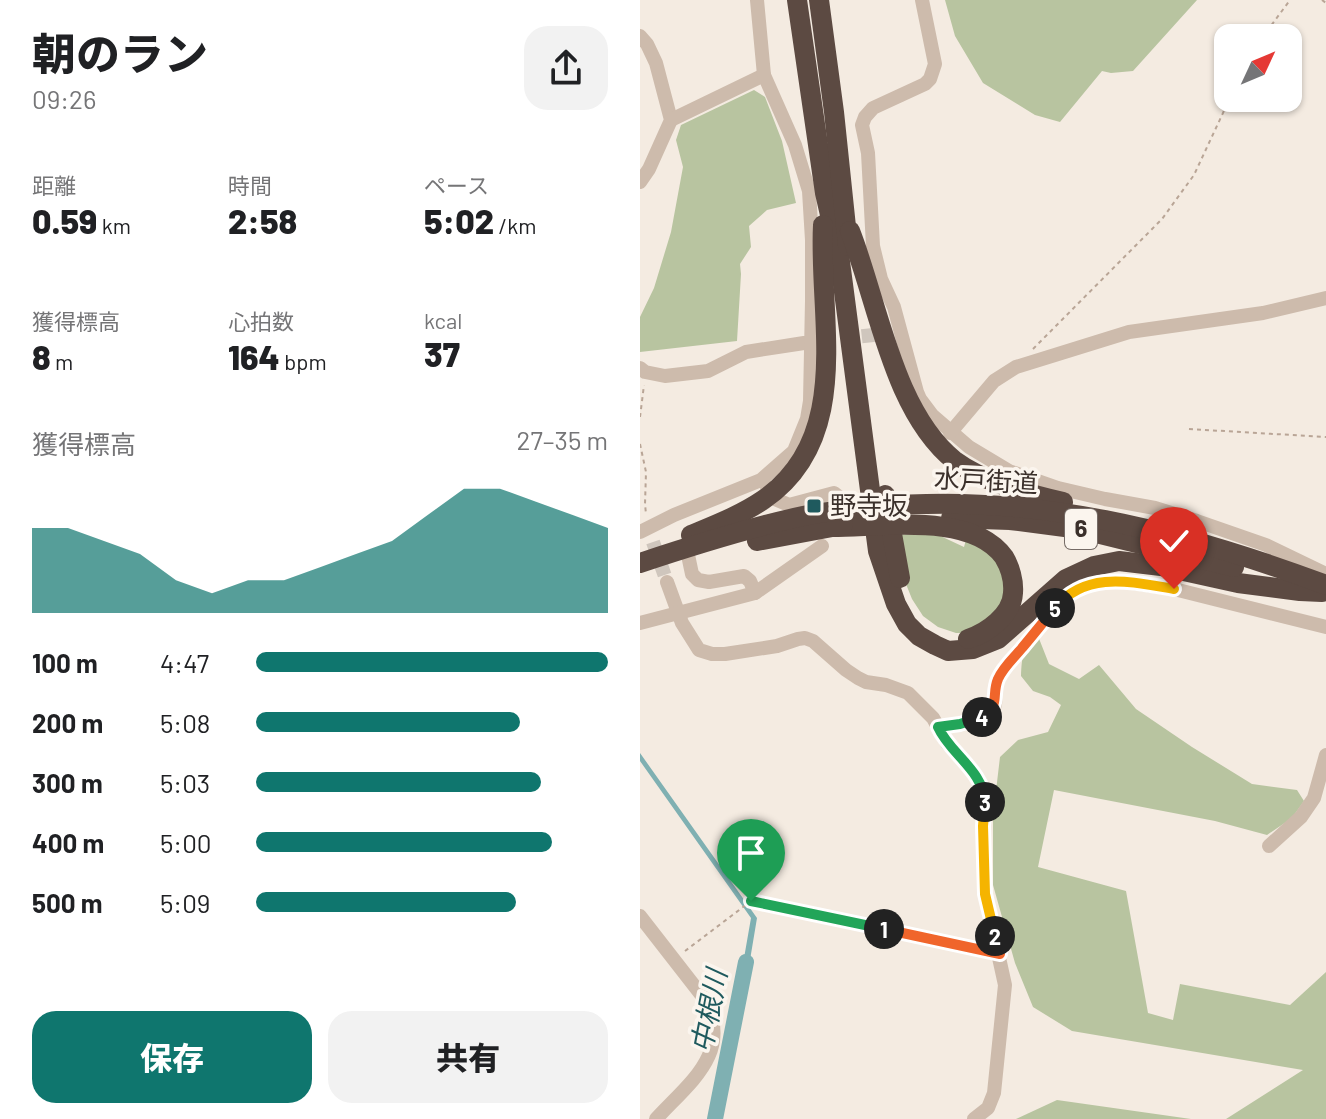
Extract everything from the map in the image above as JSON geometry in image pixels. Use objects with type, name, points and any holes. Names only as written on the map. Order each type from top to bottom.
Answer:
[{"type":"highway","points":[[797,0],[825,193],[839,254],[877,487]]},
{"type":"highway","points":[[819,0],[877,487],[896,604],[907,624],[919,636],[948,651],[973,649],[998,639],[1066,579],[1094,566],[1119,561],[1300,591],[1325,586]]},
{"type":"highway","points":[[645,539],[704,529],[745,510],[792,473],[805,456],[818,427],[821,410],[826,331],[825,193]]},
{"type":"highway","points":[[846,219],[909,401],[923,426],[956,461],[1000,484],[1170,535]]},
{"type":"highway","name":"水戸街道","points":[[640,566],[907,504],[1012,506],[1087,515],[1170,535],[1237,554],[1325,586]]},
{"type":"highway","name":"水戸街道","points":[[640,566],[705,541],[805,515],[866,522],[941,518],[1010,520],[1119,538],[1325,586]]},
{"type":"highway","points":[[839,518],[932,525],[981,537],[992,543],[1007,562],[1014,592],[1011,602],[999,619],[977,636],[966,640],[943,635],[927,627],[916,614],[886,550]]},
{"type":"street","points":[[645,539],[674,515],[767,490],[794,451],[807,419],[812,301],[809,191],[795,145],[764,75],[757,0]]},
{"type":"street","points":[[922,0],[935,64],[930,79],[873,108],[862,125],[868,153],[873,246],[920,399],[950,433],[1009,471],[1058,488],[1155,508],[1266,545],[1325,586]]},
{"type":"street","points":[[640,36],[656,63],[671,120],[640,182]]},
{"type":"street","points":[[671,120],[764,75]]},
{"type":"street","points":[[950,433],[994,381],[1016,367],[1129,332],[1263,313],[1326,298]]},
{"type":"street","points":[[643,370],[665,376],[708,371],[746,352],[804,343]]},
{"type":"street","points":[[767,490],[785,504],[834,493],[839,497],[839,518]]},
{"type":"street","points":[[640,623],[755,593],[822,546]]},
{"type":"street","points":[[688,555],[692,574],[698,580],[709,582],[744,576],[755,593]]},
{"type":"street","points":[[938,727],[980,719],[991,711],[995,705],[998,680],[1005,667],[1061,600],[1080,588],[1104,581],[1174,589],[1326,627]]},
{"type":"street","points":[[667,582],[682,623],[696,645],[706,653],[725,654],[805,638],[813,641],[846,670],[866,682],[908,693],[927,711],[947,743],[974,773],[986,798],[983,826],[985,894],[1005,985],[996,1082],[988,1108],[974,1119]]},
{"type":"street","points":[[1269,846],[1301,817],[1314,798],[1326,755]]},
{"type":"street","points":[[640,916],[710,1008],[715,1036],[707,1060],[656,1119]]},
{"type":"path","points":[[1272,24],[1290,0]]},
{"type":"path","points":[[1322,0],[1326,3]]},
{"type":"path","points":[[1016,367],[1162,219],[1194,175],[1223,112]]},
{"type":"path","points":[[640,417],[643,370]]},
{"type":"path","points":[[1189,429],[1326,437]]},
{"type":"path","points":[[640,444],[646,472],[645,539]]},
{"type":"path","points":[[674,959],[751,901],[1000,954]]},
{"type":"green space","points":[[945,0],[1197,0],[1133,71],[1102,71],[1060,122],[1035,115],[983,83],[955,36]]},
{"type":"green space","points":[[754,90],[765,97],[782,141],[796,203],[767,210],[749,226],[751,247],[740,264],[737,341],[640,352],[640,317],[654,288],[671,232],[683,167],[676,140],[681,125]]},
{"type":"green space","points":[[934,533],[964,547],[967,536],[999,559],[1008,590],[999,612],[966,633],[938,627],[923,616],[904,579],[897,535]]},
{"type":"green space","points":[[1038,636],[1049,664],[1079,679],[1099,665],[1136,709],[1192,747],[1252,784],[1297,790],[1304,801],[1292,818],[1267,835],[1215,821],[1054,790],[1038,867],[1126,891],[1148,1013],[1173,1020],[1180,984],[1290,1005],[1326,972],[1326,1119],[1226,1119],[1303,1070],[1072,1031],[1033,1007],[1015,963],[993,885],[993,816],[1000,757],[1018,740],[1048,732],[1061,705],[1033,691],[1021,676],[1024,654]]},
{"type":"green space","points":[[1057,1100],[1191,1119],[1016,1119]]},
{"type":"water","points":[[640,753],[757,918],[746,984],[740,981],[751,918],[640,761]]},
{"type":"waterway","name":"中根川","points":[[715,1119],[746,962]]},
{"type":"tunnel","points":[[820,341],[891,333]]},
{"type":"tunnel","points":[[653,542],[667,582]]},
{"type":"place","name":"野寺坂","points":[[814,506]]},
{"type":"route","points":[[751,901],[1000,954],[985,894],[983,826],[986,798],[974,773],[947,743],[938,727],[980,719],[991,711],[995,705],[998,680],[1005,667],[1061,600],[1080,588],[1104,581],[1121,581],[1174,589]]}]
